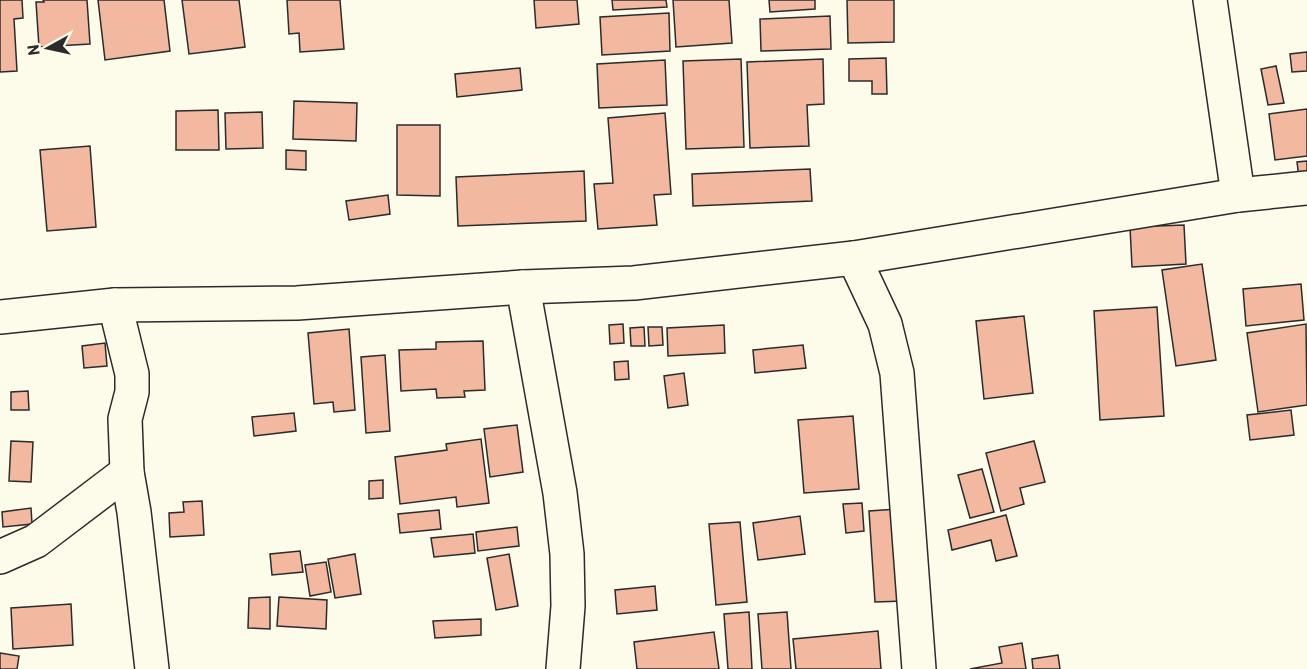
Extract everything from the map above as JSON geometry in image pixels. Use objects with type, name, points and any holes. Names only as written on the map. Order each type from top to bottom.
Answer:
[{"type":"street","points":[[1210,0],[1238,195]]},
{"type":"street","points":[[0,317],[115,305],[297,303],[523,287],[633,283],[854,258],[1238,195],[1307,188]]},
{"type":"street","points":[[854,258],[885,324],[897,373],[919,669]]},
{"type":"street","points":[[523,287],[560,493],[567,554],[568,606],[562,669]]},
{"type":"street","points":[[115,305],[132,374],[132,392],[125,419],[127,472],[134,512],[152,669]]},
{"type":"street","points":[[0,557],[36,541],[127,472]]},
{"type":"building","points":[[0,0],[22,0],[23,18],[14,19],[17,71],[0,72]]},
{"type":"building","points":[[43,0],[87,0],[90,44],[39,47],[36,2],[44,2]]},
{"type":"building","points":[[98,0],[164,0],[170,51],[105,60]]},
{"type":"building","points":[[182,0],[239,0],[245,47],[189,54]]},
{"type":"building","points":[[287,0],[340,0],[344,49],[300,52],[299,33],[289,34]]},
{"type":"building","points":[[534,0],[577,0],[579,24],[536,28]]},
{"type":"building","points":[[612,0],[666,0],[667,7],[613,10]]},
{"type":"building","points":[[673,0],[729,0],[732,43],[676,47]]},
{"type":"building","points":[[769,0],[815,0],[815,9],[770,12]]},
{"type":"building","points":[[847,0],[894,0],[894,42],[848,43]]},
{"type":"building","points":[[669,13],[670,51],[602,55],[600,17]]},
{"type":"building","points":[[830,16],[831,49],[761,51],[760,19]]},
{"type":"building","points":[[1307,52],[1307,71],[1292,72],[1290,54]]},
{"type":"building","points":[[886,58],[887,94],[872,94],[872,81],[849,81],[849,59]]},
{"type":"building","points":[[741,59],[744,147],[686,149],[683,61]]},
{"type":"building","points":[[823,59],[824,104],[807,105],[809,146],[750,148],[747,62]]},
{"type":"building","points":[[665,60],[667,105],[599,108],[597,64]]},
{"type":"building","points":[[1276,66],[1284,103],[1268,105],[1261,69]]},
{"type":"building","points":[[520,68],[522,90],[457,97],[455,74]]},
{"type":"building","points":[[294,101],[357,103],[356,141],[293,139]]},
{"type":"building","points":[[1307,109],[1307,156],[1275,160],[1269,114]]},
{"type":"building","points":[[218,110],[219,150],[176,150],[176,111]]},
{"type":"building","points":[[262,112],[263,148],[226,149],[225,113]]},
{"type":"building","points":[[665,113],[671,194],[654,195],[657,225],[598,229],[594,184],[613,183],[608,118]]},
{"type":"building","points":[[397,125],[440,125],[440,196],[397,195]]},
{"type":"building","points":[[90,146],[96,227],[47,231],[40,150]]},
{"type":"building","points":[[286,150],[306,151],[306,170],[286,169]]},
{"type":"building","points":[[1307,161],[1307,177],[1299,178],[1297,162]]},
{"type":"building","points":[[810,169],[812,201],[693,206],[692,174]]},
{"type":"building","points":[[584,171],[586,221],[458,226],[456,177]]},
{"type":"building","points":[[388,195],[390,214],[349,220],[346,201]]},
{"type":"building","points":[[1184,225],[1186,264],[1132,267],[1130,227]]},
{"type":"building","points":[[1202,264],[1216,360],[1176,366],[1162,270]]},
{"type":"building","points":[[1301,284],[1304,320],[1246,326],[1243,289]]},
{"type":"building","points":[[1157,307],[1164,416],[1100,420],[1094,311]]},
{"type":"building","points":[[1024,316],[1033,393],[984,399],[976,321]]},
{"type":"building","points":[[623,324],[624,343],[610,344],[609,325]]},
{"type":"building","points":[[1306,324],[1307,405],[1258,412],[1247,333]]},
{"type":"building","points":[[724,325],[725,353],[668,356],[667,328]]},
{"type":"building","points":[[644,327],[645,346],[631,346],[630,328]]},
{"type":"building","points":[[648,327],[662,327],[663,345],[649,346]]},
{"type":"building","points":[[349,329],[355,410],[334,412],[333,402],[314,404],[308,333]]},
{"type":"building","points":[[483,341],[485,390],[464,391],[465,397],[437,398],[436,389],[401,391],[399,350],[436,349],[436,342]]},
{"type":"building","points":[[105,343],[107,366],[84,368],[82,346]]},
{"type":"building","points":[[803,345],[806,368],[755,373],[753,350]]},
{"type":"building","points":[[385,355],[390,431],[366,433],[361,357]]},
{"type":"building","points":[[628,361],[629,379],[615,380],[614,362]]},
{"type":"building","points":[[684,373],[688,405],[668,408],[664,376]]},
{"type":"building","points":[[28,391],[29,410],[11,410],[11,392]]},
{"type":"building","points":[[1291,410],[1294,435],[1250,440],[1247,415]]},
{"type":"building","points":[[294,413],[296,431],[254,436],[252,417]]},
{"type":"building","points":[[853,416],[859,489],[804,493],[798,420]]},
{"type":"building","points":[[517,425],[523,472],[490,477],[484,429]]},
{"type":"building","points":[[481,439],[489,503],[457,507],[456,497],[400,504],[395,457],[447,450],[446,444]]},
{"type":"building","points":[[11,441],[33,442],[31,482],[9,481]]},
{"type":"building","points":[[1034,441],[1045,482],[1020,488],[1024,504],[1001,511],[986,453]]},
{"type":"building","points":[[982,469],[994,512],[970,518],[958,475]]},
{"type":"building","points":[[383,480],[383,498],[369,499],[369,481]]},
{"type":"building","points":[[202,501],[204,535],[170,537],[169,513],[184,512],[183,502]]},
{"type":"building","points":[[862,503],[864,531],[846,533],[843,504]]},
{"type":"building","points":[[31,508],[32,524],[3,527],[2,512]]},
{"type":"building","points":[[897,509],[904,601],[875,602],[869,511]]},
{"type":"building","points":[[439,510],[441,529],[400,533],[398,514]]},
{"type":"building","points":[[1006,515],[1017,556],[996,561],[991,540],[952,550],[948,530]]},
{"type":"building","points":[[800,516],[805,554],[758,560],[753,523]]},
{"type":"building","points":[[740,522],[747,602],[716,605],[709,524]]},
{"type":"building","points":[[517,527],[519,546],[478,551],[476,532]]},
{"type":"building","points":[[473,534],[475,553],[434,557],[431,538]]},
{"type":"building","points":[[300,551],[303,572],[272,575],[270,554]]},
{"type":"building","points":[[355,554],[361,594],[335,598],[328,559]]},
{"type":"building","points":[[509,554],[518,606],[496,610],[487,558]]},
{"type":"building","points":[[326,562],[331,592],[310,596],[305,565]]},
{"type":"building","points":[[655,586],[657,610],[617,614],[615,590]]},
{"type":"building","points":[[270,597],[270,629],[248,628],[249,598]]},
{"type":"building","points":[[279,597],[327,600],[326,629],[277,626]]},
{"type":"building","points":[[71,604],[73,645],[13,649],[11,608]]},
{"type":"building","points":[[749,612],[752,669],[728,669],[724,614]]},
{"type":"building","points":[[787,612],[791,669],[762,669],[758,614]]},
{"type":"building","points":[[481,619],[481,635],[435,638],[433,621]]},
{"type":"building","points":[[878,631],[881,669],[796,669],[793,639]]},
{"type":"building","points":[[714,632],[719,669],[637,669],[634,642]]},
{"type":"building","points":[[1022,643],[1026,669],[970,669],[1002,663],[999,647]]},
{"type":"building","points":[[0,653],[19,656],[17,669],[0,669]]},
{"type":"building","points":[[1058,655],[1060,669],[1033,669],[1032,659]]}]
